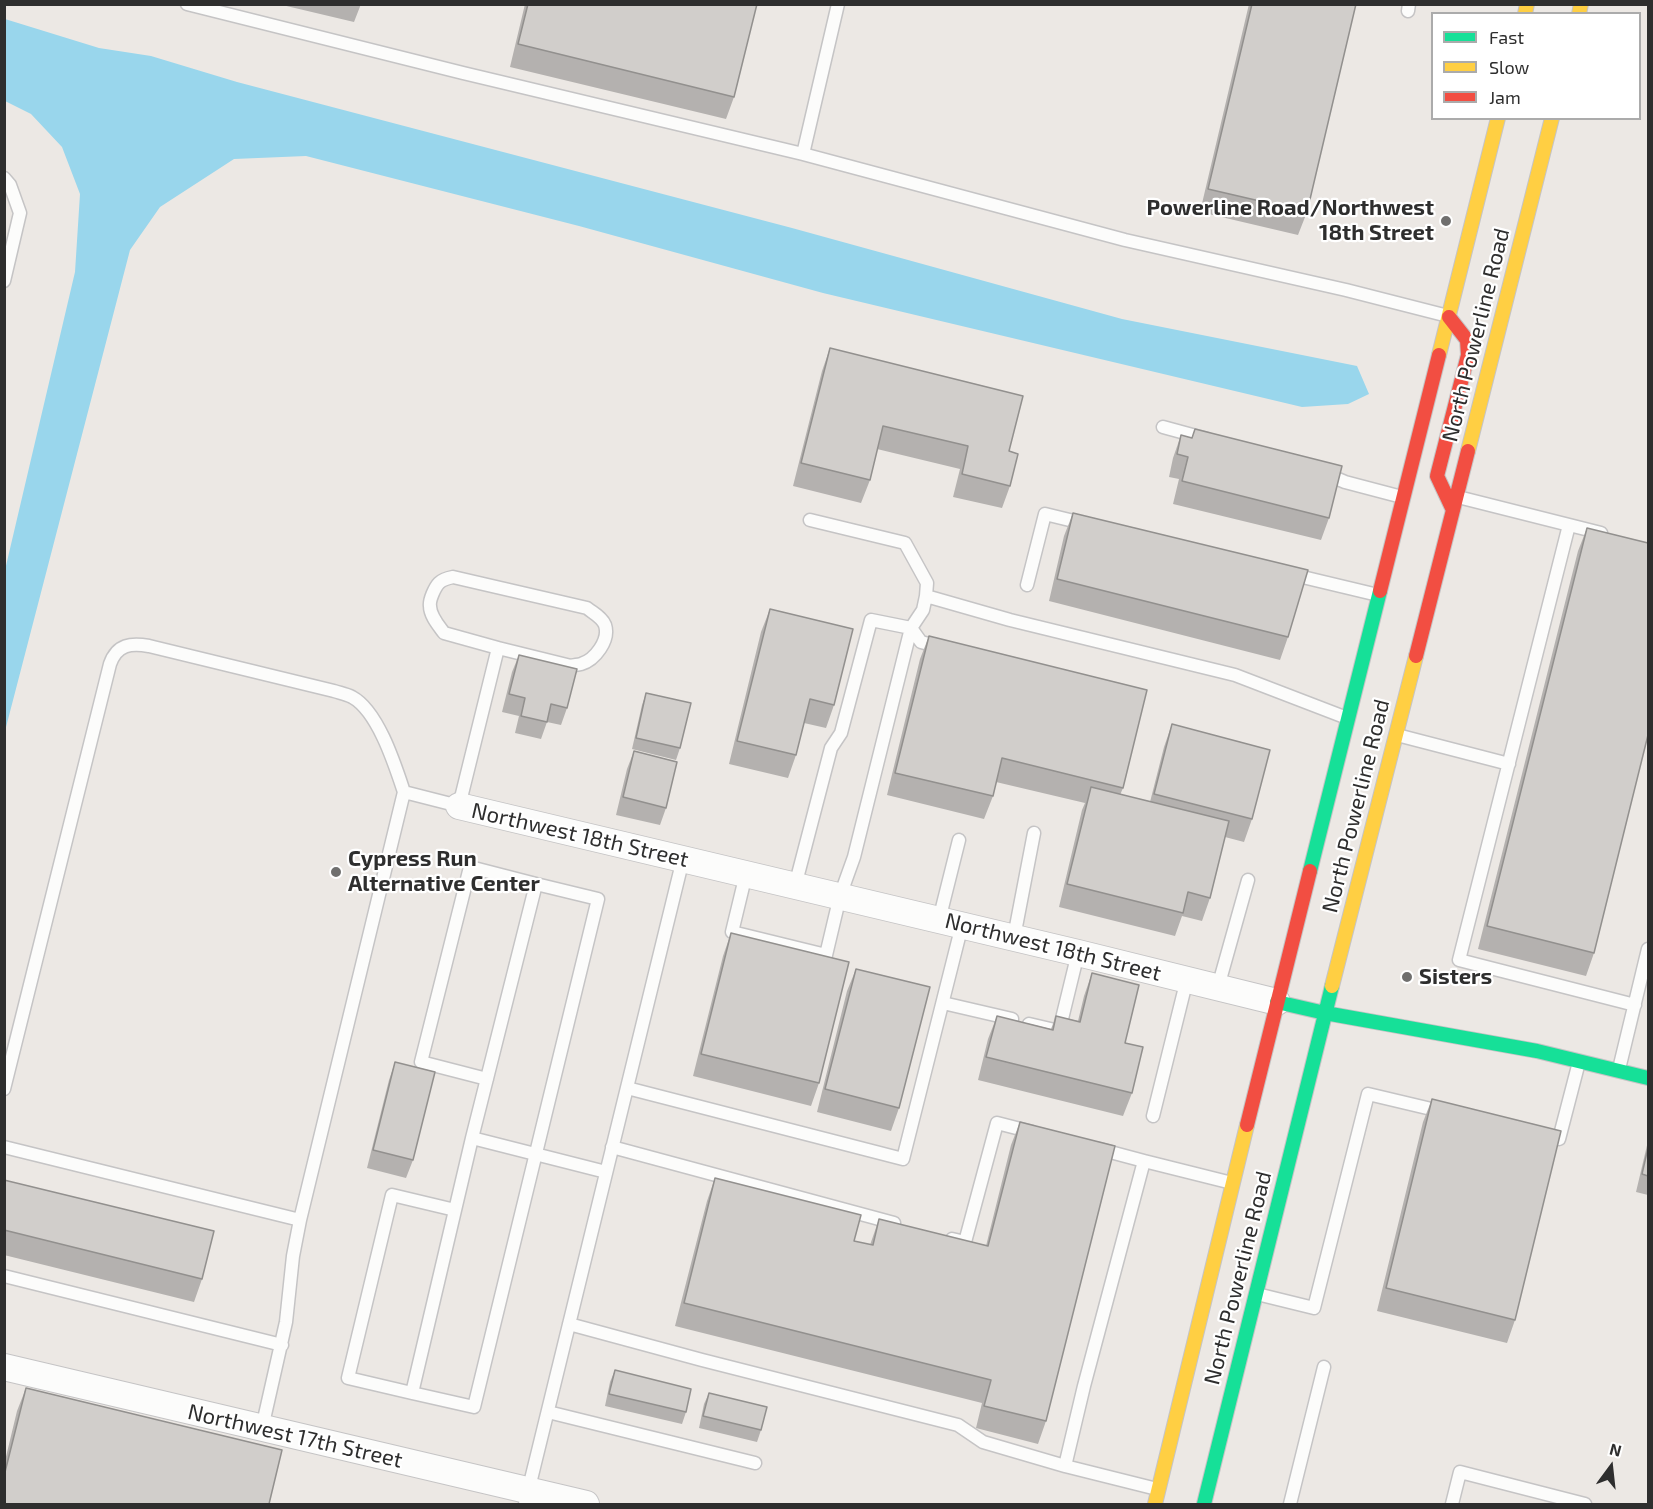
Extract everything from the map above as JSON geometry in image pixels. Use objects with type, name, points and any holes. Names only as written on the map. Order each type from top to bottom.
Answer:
[{"type":"main road","name":"North Powerline Road","points":[[1155,1504],[1277,1002],[1498,120]]},
{"type":"main road","name":"North Powerline Road","points":[[1204,1504],[1325,1013],[1551,120]]},
{"type":"main road","points":[[1449,317],[1467,340],[1468,355],[1437,476],[1454,503]]},
{"type":"main road","name":"Northwest 18th Street","points":[[1277,1002],[1325,1013],[1537,1051],[1648,1078]]},
{"type":"street","name":"Northwest 18th Street","points":[[459,806],[1014,937],[1277,1002]]},
{"type":"street","name":"Northwest 17th Street","points":[[4,1367],[262,1428],[527,1498],[586,1504]]},
{"type":"lane","points":[[187,4],[452,71],[803,154],[1125,240],[1335,288],[1449,317]]},
{"type":"lane","points":[[803,154],[838,4]]},
{"type":"lane","points":[[4,178],[10,185],[20,213],[4,281]]},
{"type":"lane","points":[[1163,427],[1218,441]]},
{"type":"lane","points":[[1316,469],[1345,482],[1403,497]]},
{"type":"lane","points":[[1454,503],[1569,525],[1615,537]]},
{"type":"lane","points":[[1027,585],[1045,514],[1101,528]]},
{"type":"lane","points":[[746,874],[732,932],[826,955],[840,896],[854,857],[911,628],[923,610],[926,596],[927,584],[905,543],[810,520]]},
{"type":"lane","points":[[1569,525],[1459,960],[1635,1005]]},
{"type":"lane","points":[[1282,572],[1379,595]]},
{"type":"lane","points":[[453,577],[587,608],[605,625],[606,634],[603,644],[591,659],[581,664],[571,666],[498,648],[444,633],[434,619],[430,606],[438,583],[453,577]]},
{"type":"lane","points":[[926,596],[1010,620],[1235,675],[1348,718]]},
{"type":"lane","points":[[795,886],[831,748],[841,733],[871,620],[911,628],[921,642],[955,650]]},
{"type":"lane","points":[[4,1089],[113,656],[121,648],[130,645],[149,646],[334,691],[351,696],[359,702],[368,712],[391,753],[404,792],[300,1220],[282,1345],[262,1428]]},
{"type":"lane","points":[[404,792],[459,806],[498,648]]},
{"type":"lane","points":[[1396,734],[1509,764]]},
{"type":"lane","points":[[1014,937],[1034,833]]},
{"type":"lane","points":[[627,1088],[903,1158],[943,1003],[959,840]]},
{"type":"lane","points":[[527,1498],[683,859]]},
{"type":"lane","points":[[455,1210],[392,1195],[348,1378],[474,1407],[598,899],[470,867],[421,1062],[487,1079]]},
{"type":"lane","points":[[1218,987],[1248,880]]},
{"type":"lane","points":[[412,1393],[472,1138],[536,884]]},
{"type":"lane","points":[[1618,1071],[1648,949]]},
{"type":"lane","points":[[943,1003],[1059,1031],[1078,953]]},
{"type":"lane","points":[[1153,1116],[1187,980]]},
{"type":"lane","points":[[1537,1134],[1559,1139],[1579,1061]]},
{"type":"lane","points":[[1256,1294],[1314,1308],[1368,1094],[1458,1115]]},
{"type":"lane","points":[[943,1236],[965,1242],[997,1123],[1042,1134]]},
{"type":"lane","points":[[472,1138],[606,1172]]},
{"type":"lane","points":[[1087,1146],[1233,1184]]},
{"type":"lane","points":[[612,1147],[909,1227]]},
{"type":"lane","points":[[4,1148],[300,1220]]},
{"type":"lane","points":[[1065,1466],[1144,1161]]},
{"type":"lane","points":[[4,1275],[282,1345]]},
{"type":"lane","points":[[569,1324],[958,1425],[983,1442],[1159,1490]]},
{"type":"lane","points":[[1290,1504],[1324,1367]]},
{"type":"lane","points":[[548,1412],[755,1463]]},
{"type":"lane","points":[[1452,1504],[1460,1472],[1585,1504]]},
{"type":"water","points":[[5,19],[99,48],[151,56],[237,82],[792,228],[1122,319],[1357,366],[1369,394],[1348,404],[1302,407],[823,293],[579,226],[306,156],[234,159],[160,207],[130,250],[5,731],[5,570],[75,272],[80,194],[62,147],[31,114],[5,101]]},
{"type":"building","points":[[528,4],[757,4],[734,97],[518,44]]},
{"type":"building","points":[[1252,4],[1356,4],[1307,212],[1208,189]]},
{"type":"building","points":[[830,348],[1023,396],[1009,451],[1018,454],[1010,486],[962,474],[968,446],[883,426],[870,480],[801,463]]},
{"type":"building","points":[[1195,429],[1342,466],[1329,518],[1182,481],[1188,457],[1177,454],[1181,435],[1192,438]]},
{"type":"building","points":[[1073,513],[1308,570],[1288,637],[1057,579]]},
{"type":"building","points":[[1587,528],[1648,543],[1648,735],[1594,953],[1487,926]]},
{"type":"building","points":[[770,609],[853,629],[834,705],[810,699],[796,755],[737,741]]},
{"type":"building","points":[[929,636],[1147,690],[1123,788],[1002,758],[993,796],[895,773]]},
{"type":"building","points":[[519,655],[577,669],[567,708],[551,704],[547,722],[521,716],[525,698],[509,694]]},
{"type":"building","points":[[646,693],[691,703],[680,748],[636,738]]},
{"type":"building","points":[[1172,724],[1270,750],[1252,819],[1154,794]]},
{"type":"building","points":[[634,751],[677,762],[666,808],[623,797]]},
{"type":"building","points":[[1091,787],[1229,821],[1210,898],[1188,892],[1183,913],[1067,884]]},
{"type":"building","points":[[731,933],[849,962],[819,1083],[701,1054]]},
{"type":"building","points":[[856,969],[930,987],[899,1108],[825,1089]]},
{"type":"building","points":[[1092,973],[1139,985],[1125,1043],[1143,1047],[1132,1093],[986,1057],[997,1016],[1053,1030],[1056,1016],[1080,1022]]},
{"type":"building","points":[[395,1062],[435,1072],[413,1160],[373,1150]]},
{"type":"building","points":[[1432,1099],[1561,1131],[1515,1320],[1386,1288]]},
{"type":"building","points":[[1020,1122],[1115,1146],[1046,1421],[984,1406],[991,1380],[684,1303],[715,1178],[861,1215],[854,1241],[873,1245],[879,1219],[988,1246]]},
{"type":"building","points":[[1648,1148],[1648,1176],[1642,1174]]},
{"type":"building","points":[[4,1180],[214,1231],[202,1279],[4,1230]]},
{"type":"building","points":[[615,1370],[691,1389],[686,1412],[609,1394]]},
{"type":"building","points":[[26,1388],[282,1450],[269,1504],[4,1504],[4,1476]]},
{"type":"building","points":[[709,1393],[767,1407],[761,1430],[703,1416]]},
{"type":"traffic: fast","points":[[1310,871],[1380,591]]},
{"type":"traffic: fast","points":[[1204,1504],[1332,986]]},
{"type":"traffic: fast","points":[[1277,1002],[1325,1013],[1537,1051],[1648,1078]]},
{"type":"traffic: slow","points":[[1525,12],[1527,4]]},
{"type":"traffic: slow","points":[[1579,12],[1581,4]]},
{"type":"traffic: slow","points":[[1439,355],[1498,120]]},
{"type":"traffic: slow","points":[[1468,451],[1551,120]]},
{"type":"traffic: slow","points":[[1332,986],[1416,656]]},
{"type":"traffic: slow","points":[[1155,1504],[1247,1125]]},
{"type":"traffic: jam","points":[[1449,317],[1467,340],[1468,355],[1437,476],[1453,510]]},
{"type":"traffic: jam","points":[[1380,591],[1439,355]]},
{"type":"traffic: jam","points":[[1416,656],[1468,451]]},
{"type":"traffic: jam","points":[[1247,1125],[1310,871]]},
{"type":"place","name":"Powerline Road/Northwest 18th Street","points":[[1446,221]]},
{"type":"place","name":"Cypress Run Alternative Center","points":[[336,872]]},
{"type":"place","name":"Sisters","points":[[1407,977]]}]
